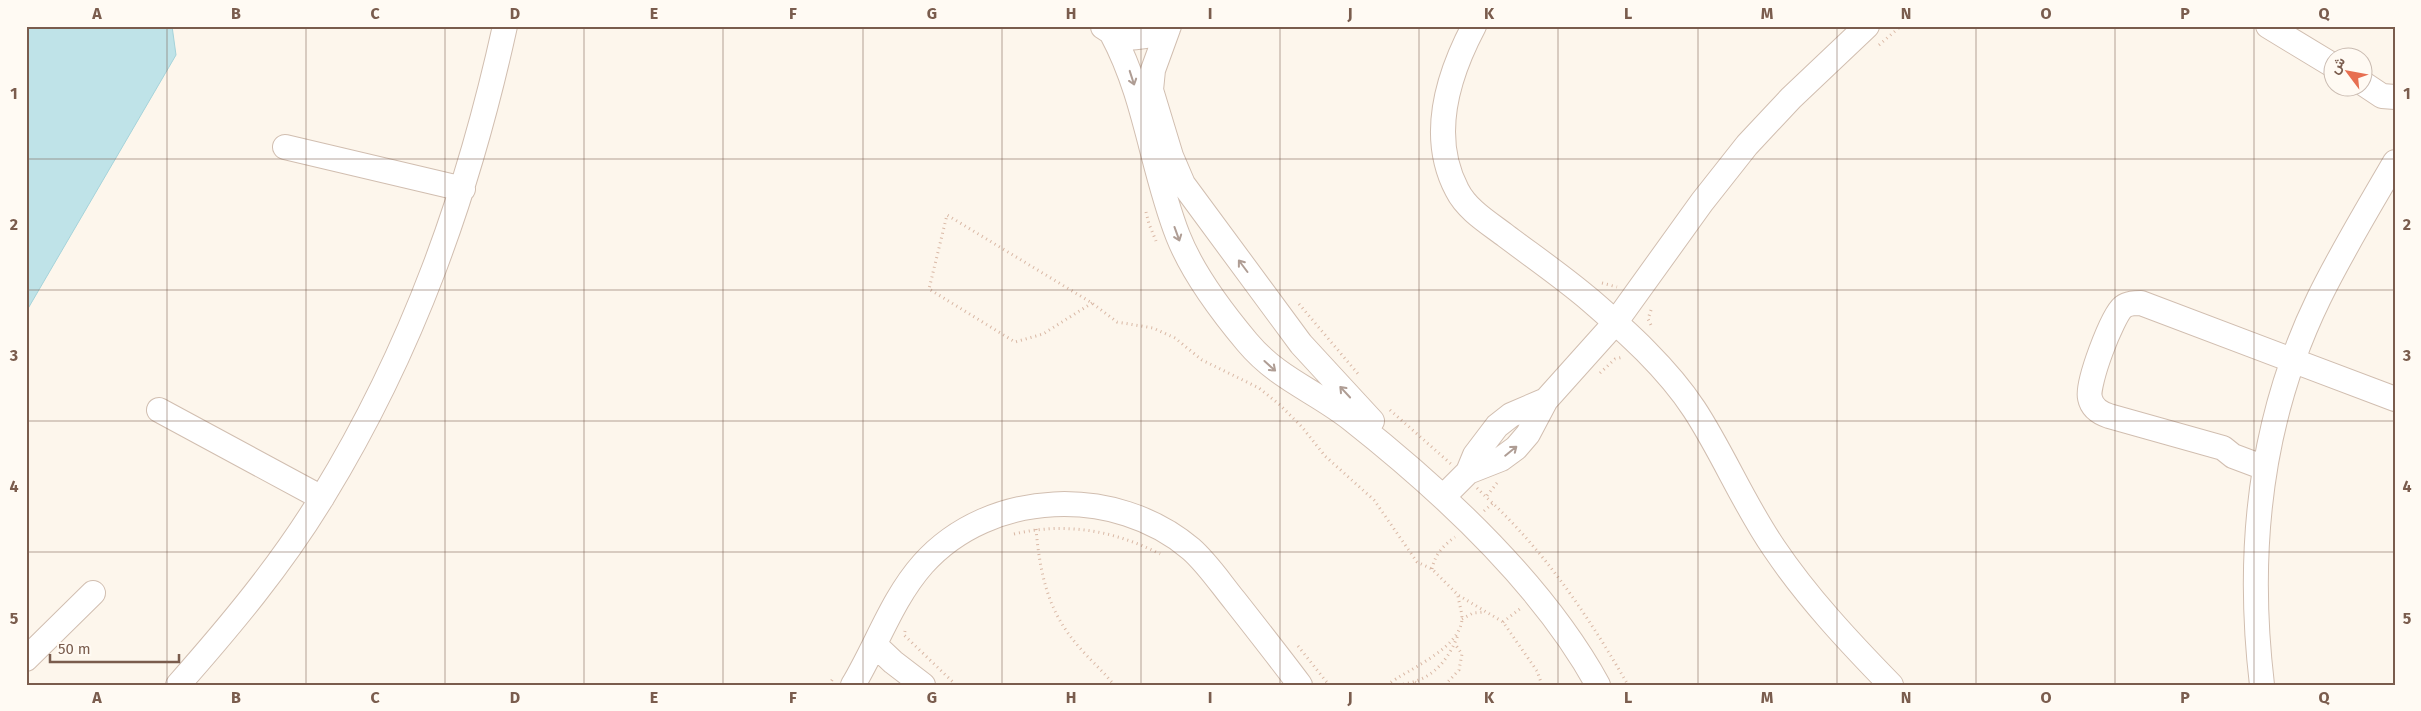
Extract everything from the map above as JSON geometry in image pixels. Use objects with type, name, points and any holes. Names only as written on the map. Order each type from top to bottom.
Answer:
[{"type":"street","points":[[178,685],[258,588],[322,498],[352,448],[394,364],[431,278],[463,189],[480,135],[505,26]]},
{"type":"street","points":[[1107,30],[1123,37],[1141,37],[1159,32],[1169,26]]},
{"type":"street","points":[[1169,26],[1153,70],[1151,90],[1156,132],[1173,220],[1184,250],[1238,331],[1258,354],[1281,375],[1342,412],[1443,497],[1524,583],[1560,627],[1598,685]]},
{"type":"street","points":[[1474,26],[1448,89],[1441,136],[1448,169],[1458,191],[1475,211],[1589,299],[1680,389],[1704,424],[1741,494],[1773,547],[1812,598],[1891,685]]},
{"type":"street","points":[[1443,497],[1459,467],[1501,459],[1516,448],[1528,434],[1546,400],[1615,323],[1702,202],[1747,145],[1792,98],[1867,26]]},
{"type":"street","points":[[2268,26],[2324,60]]},
{"type":"street","points":[[1107,30],[1134,80],[1156,132],[1184,184],[1283,320],[1315,359],[1425,480]]},
{"type":"street","points":[[285,147],[463,189]]},
{"type":"street","points":[[2262,685],[2254,606],[2254,559],[2266,460],[2293,360],[2323,291],[2395,162]]},
{"type":"street","points":[[2266,460],[2233,456],[2223,448],[2108,416],[2096,410],[2089,397],[2090,383],[2118,312],[2128,304],[2141,303],[2395,399]]},
{"type":"street","points":[[159,410],[322,498]]},
{"type":"street","points":[[845,677],[874,645],[898,600],[922,566],[946,543],[963,531],[981,522],[1017,510],[1050,505],[1089,506],[1145,520],[1170,534],[1193,551],[1207,566],[1300,685]]},
{"type":"street","points":[[26,660],[93,592]]},
{"type":"street","points":[[874,645],[923,685]]},
{"type":"path","points":[[1092,303],[1051,330],[1015,342],[929,288],[947,215],[1092,303],[1117,322],[1153,328],[1175,338],[1202,360],[1259,388],[1302,428],[1325,456],[1374,500],[1417,562],[1432,569],[1458,595],[1503,622],[1537,671],[1542,685]]},
{"type":"path","points":[[1589,299],[1601,282],[1614,287],[1621,284]]},
{"type":"path","points":[[1294,298],[1360,377]]},
{"type":"path","points":[[1389,409],[1459,467],[1486,496]]},
{"type":"path","points":[[1005,536],[1036,529],[1062,527],[1094,530],[1139,543],[1167,558]]},
{"type":"path","points":[[1036,529],[1044,586],[1056,617],[1079,648],[1114,685]]},
{"type":"path","points":[[1393,685],[1414,682],[1435,670],[1453,651],[1462,618],[1458,595]]},
{"type":"path","points":[[1503,622],[1521,608]]},
{"type":"path","points":[[1462,618],[1473,613],[1485,612]]},
{"type":"path","points":[[905,628],[904,635],[908,640],[931,658],[956,685]]},
{"type":"path","points":[[1387,685],[1402,673],[1421,665],[1458,634]]},
{"type":"path","points":[[1294,640],[1329,685]]},
{"type":"path","points":[[1445,685],[1459,670],[1462,654],[1455,643]]},
{"type":"path","points":[[829,685],[845,677]]},
{"type":"path","points":[[1414,682],[1421,685]]},
{"type":"water","points":[[26,26],[172,26],[176,55],[26,312]]}]
